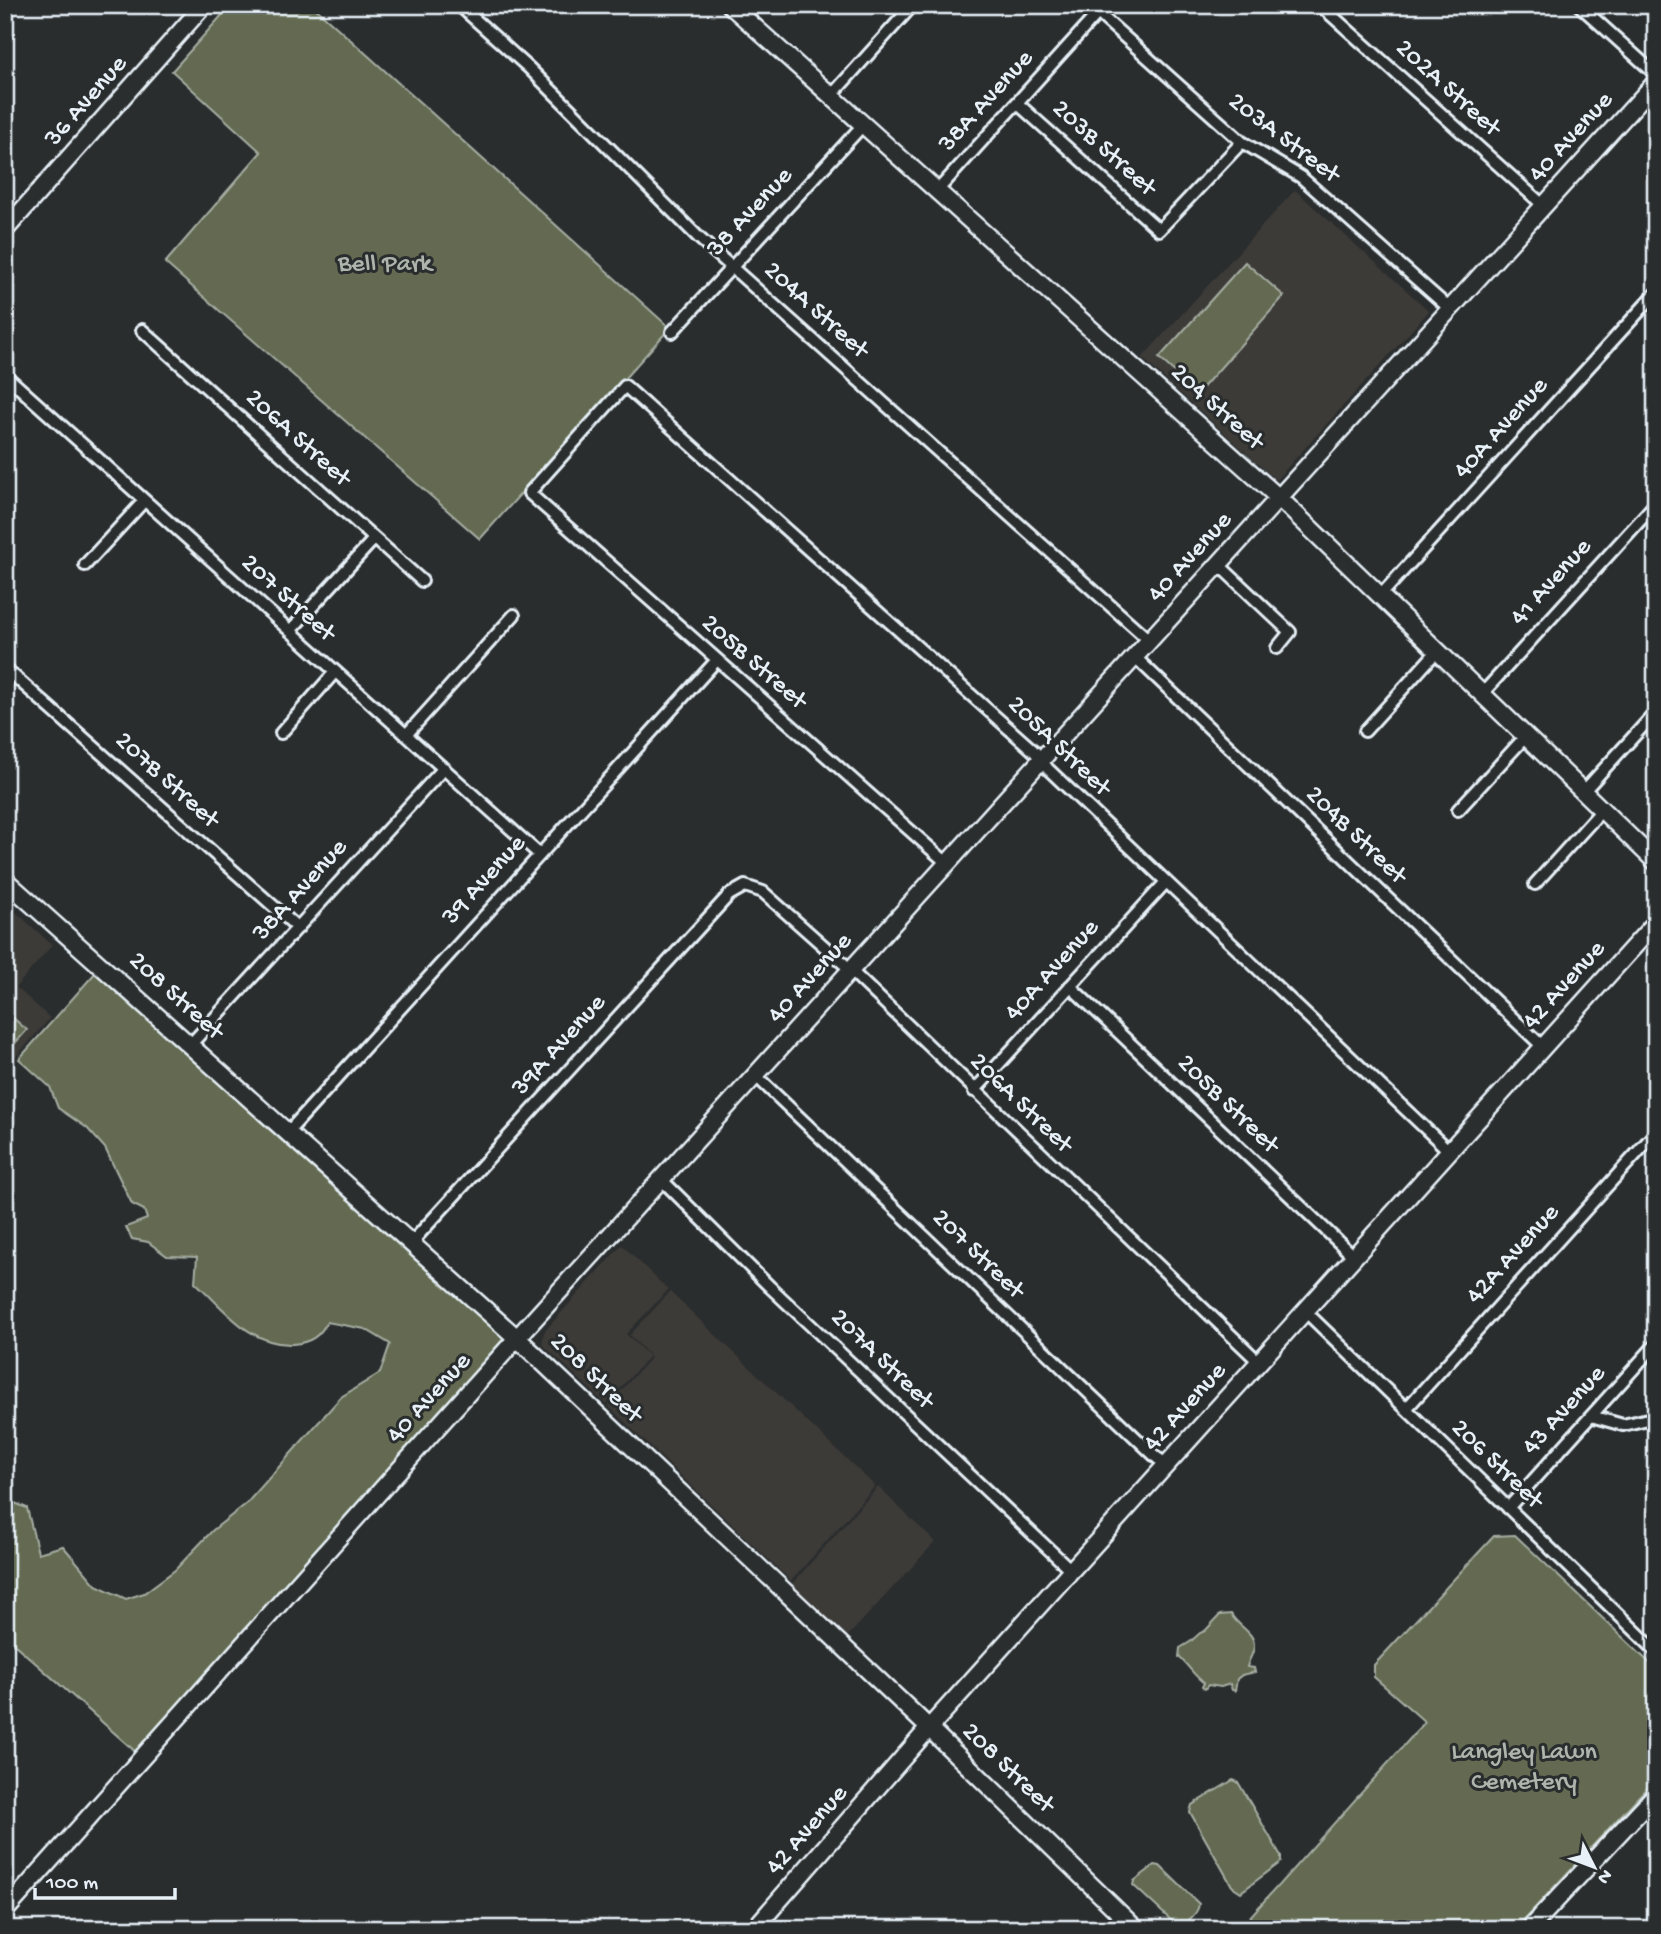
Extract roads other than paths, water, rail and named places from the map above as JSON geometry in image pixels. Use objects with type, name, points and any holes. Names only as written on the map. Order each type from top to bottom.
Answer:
[{"type":"main road","name":"36 Avenue","points":[[5,230],[204,5]]},
{"type":"main road","name":"204 Street","points":[[730,5],[1279,498],[1656,862]]},
{"type":"main road","name":"40 Avenue","points":[[5,1911],[517,1338],[1656,82]]},
{"type":"main road","name":"208 Street","points":[[5,880],[517,1338],[929,1728],[1136,1929]]},
{"type":"main road","name":"42 Avenue","points":[[754,1929],[929,1728],[1656,922]]},
{"type":"main road","points":[[1529,1929],[1656,1794]]},
{"type":"street","name":"204A Street","points":[[459,5],[529,68],[698,238],[1150,641]]},
{"type":"street","points":[[831,96],[913,5]]},
{"type":"street","name":"202A Street","points":[[1320,5],[1544,206]]},
{"type":"street","points":[[1579,5],[1651,70],[1656,70]]},
{"type":"street","name":"38A Avenue","points":[[937,191],[1017,103],[1094,9]]},
{"type":"street","name":"203A Street","points":[[1094,9],[1242,142],[1301,177],[1450,309]]},
{"type":"street","name":"203B Street","points":[[1017,103],[1159,230],[1242,142]]},
{"type":"street","name":"38 Avenue","points":[[672,332],[863,125]]},
{"type":"street","name":"40A Avenue","points":[[1381,595],[1656,293]]},
{"type":"street","name":"206A Street","points":[[142,330],[422,581]]},
{"type":"street","name":"207 Street","points":[[5,375],[540,855]]},
{"type":"street","name":"205A Street","points":[[529,493],[625,386],[1035,752],[1041,762],[1449,1151]]},
{"type":"street","name":"205B Street","points":[[529,493],[948,864]]},
{"type":"street","points":[[85,565],[144,501]]},
{"type":"street","name":"41 Avenue","points":[[1482,694],[1656,503]]},
{"type":"street","points":[[290,631],[374,539]]},
{"type":"street","points":[[1219,565],[1290,632],[1277,648]]},
{"type":"street","points":[[406,735],[514,615]]},
{"type":"street","points":[[1365,731],[1438,650]]},
{"type":"street","name":"204B Street","points":[[1135,657],[1543,1046]]},
{"type":"street","name":"39 Avenue","points":[[288,1132],[716,661]]},
{"type":"street","name":"207B Street","points":[[5,668],[298,928]]},
{"type":"street","points":[[281,733],[335,672]]},
{"type":"street","points":[[1583,792],[1656,712]]},
{"type":"street","points":[[1458,810],[1526,736]]},
{"type":"street","name":"38A Avenue","points":[[191,1045],[443,768]]},
{"type":"street","points":[[1535,884],[1602,810]]},
{"type":"street","name":"40A Avenue","points":[[974,1091],[1166,882]]},
{"type":"street","name":"206A Street","points":[[745,886],[763,892],[850,972],[1259,1362]]},
{"type":"street","name":"39A Avenue","points":[[412,1242],[729,895],[745,886]]},
{"type":"street","name":"205B Street","points":[[1070,986],[1354,1257]]},
{"type":"street","name":"207 Street","points":[[756,1076],[1137,1439],[1168,1465]]},
{"type":"street","name":"42A Avenue","points":[[1406,1409],[1656,1132]]},
{"type":"street","name":"207A Street","points":[[662,1180],[780,1296],[1072,1571]]},
{"type":"street","name":"206 Street","points":[[1306,1311],[1656,1651]]},
{"type":"street","name":"43 Avenue","points":[[1508,1508],[1656,1343]]},
{"type":"street","points":[[1591,1416],[1623,1425],[1656,1417]]},
{"type":"park label","name":"Bell Park","points":[[385,265]]},
{"type":"park label","name":"Langley Lawn Cemetery","points":[[1524,1768]]}]
